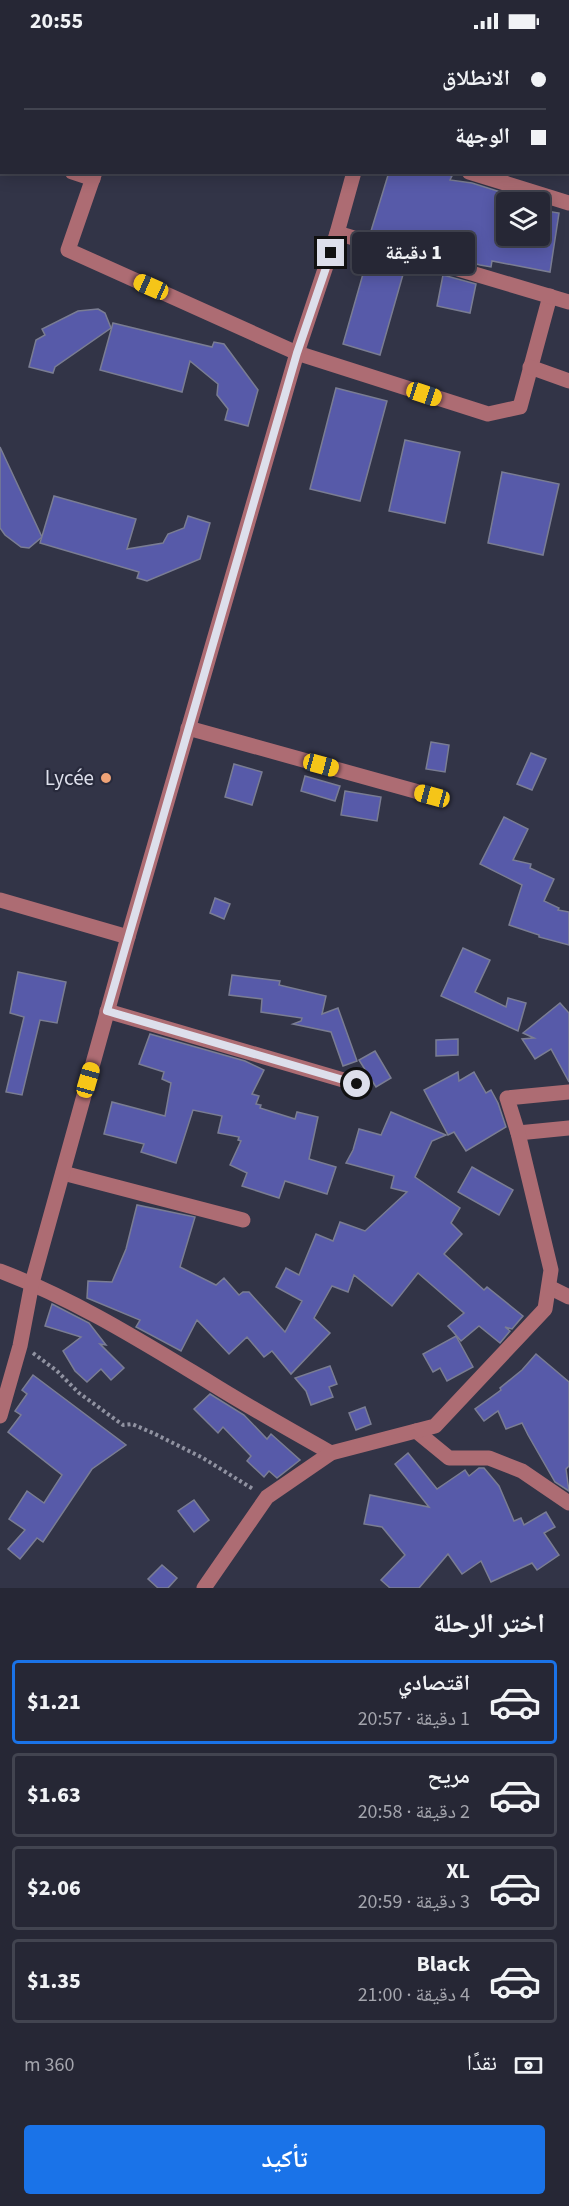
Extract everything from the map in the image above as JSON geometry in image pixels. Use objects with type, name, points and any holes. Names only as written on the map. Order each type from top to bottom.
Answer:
[{"type":"street","points":[[0,1416],[5,1383],[20,1346],[32,1283],[128,937],[297,353],[337,233],[353,174]]},
{"type":"street","points":[[475,174],[569,203]]},
{"type":"street","points":[[94,176],[68,250],[297,353],[488,414],[520,407],[550,296]]},
{"type":"street","points":[[337,233],[569,302]]},
{"type":"street","points":[[530,367],[569,381]]},
{"type":"street","points":[[188,728],[432,796]]},
{"type":"street","points":[[0,900],[128,937]]},
{"type":"street","points":[[107,1011],[357,1084]]},
{"type":"street","points":[[204,1588],[267,1497],[331,1453],[435,1426],[545,1310],[551,1270],[518,1132],[507,1098],[569,1092]]},
{"type":"street","points":[[518,1132],[569,1128]]},
{"type":"street","points":[[63,1173],[243,1221]]},
{"type":"street","points":[[0,1271],[32,1283],[99,1316],[232,1397],[331,1453]]},
{"type":"street","points":[[549,1287],[569,1297]]},
{"type":"street","points":[[416,1431],[450,1458],[489,1458],[522,1471],[569,1503]]},
{"type":"path","points":[[20,1346],[39,1356],[79,1393],[123,1425],[132,1424],[203,1458],[267,1497]]},
{"type":"building","points":[[388,174],[446,174],[452,176],[450,180],[472,183],[501,192],[496,192],[496,246],[550,246],[550,212],[559,213],[550,272],[492,261],[491,267],[480,265],[447,256],[448,252],[413,246],[374,234],[375,232],[371,231]]},
{"type":"building","points":[[369,253],[406,264],[380,355],[343,344]]},
{"type":"building","points":[[443,275],[476,284],[470,313],[437,306]]},
{"type":"building","points":[[98,309],[105,313],[111,328],[55,367],[53,373],[29,367],[36,340],[45,335],[42,329],[78,311]]},
{"type":"building","points":[[113,323],[212,347],[214,342],[224,344],[258,390],[248,426],[225,420],[228,409],[217,395],[218,384],[190,361],[182,392],[100,370]]},
{"type":"building","points":[[336,388],[387,401],[360,501],[310,489]]},
{"type":"building","points":[[405,440],[460,452],[445,523],[389,511]]},
{"type":"building","points":[[0,447],[42,537],[29,548],[21,547],[5,535],[0,528]]},
{"type":"building","points":[[502,472],[559,484],[543,555],[488,543]]},
{"type":"building","points":[[54,496],[136,519],[127,549],[163,543],[168,534],[184,528],[188,516],[210,523],[200,559],[147,581],[137,578],[139,572],[40,543]]},
{"type":"building","points":[[431,742],[449,745],[445,772],[426,769]]},
{"type":"building","points":[[531,753],[546,759],[532,790],[517,784]]},
{"type":"building","points":[[234,764],[262,772],[252,805],[225,797]]},
{"type":"building","points":[[305,776],[340,786],[335,801],[301,791]]},
{"type":"building","points":[[345,791],[381,797],[377,821],[341,815]]},
{"type":"building","points":[[504,817],[528,829],[513,860],[531,864],[530,868],[554,879],[544,901],[559,908],[558,910],[569,912],[569,945],[539,937],[539,935],[509,925],[522,885],[480,864]]},
{"type":"building","points":[[215,898],[230,904],[224,919],[210,913]]},
{"type":"building","points":[[463,948],[490,960],[475,992],[506,1007],[508,998],[526,1003],[518,1031],[441,996]]},
{"type":"building","points":[[18,972],[66,982],[57,1023],[40,1020],[22,1095],[6,1092],[24,1017],[10,1013]]},
{"type":"building","points":[[232,975],[280,981],[279,985],[326,996],[322,1014],[338,1008],[357,1061],[343,1066],[331,1032],[293,1024],[301,1021],[302,1018],[261,1012],[262,999],[229,995]]},
{"type":"building","points":[[560,1003],[569,1013],[569,1082],[551,1049],[535,1059],[522,1039],[534,1038],[523,1033]]},
{"type":"building","points":[[150,1034],[245,1061],[264,1070],[252,1094],[259,1096],[256,1104],[261,1105],[260,1108],[295,1119],[297,1112],[318,1117],[309,1159],[336,1167],[327,1194],[285,1181],[279,1198],[242,1186],[247,1173],[230,1165],[241,1141],[238,1140],[239,1137],[218,1133],[222,1116],[193,1110],[176,1163],[141,1152],[144,1144],[104,1134],[112,1102],[165,1116],[171,1083],[162,1079],[164,1072],[139,1064]]},
{"type":"building","points":[[458,1039],[458,1055],[436,1056],[436,1040]]},
{"type":"building","points":[[375,1051],[391,1078],[376,1087],[359,1060]]},
{"type":"building","points":[[458,1072],[459,1081],[474,1072],[486,1093],[491,1090],[506,1127],[466,1151],[454,1132],[448,1135],[424,1090]]},
{"type":"building","points":[[391,1112],[446,1135],[432,1141],[415,1177],[460,1208],[451,1223],[462,1234],[444,1254],[484,1290],[487,1287],[523,1316],[512,1329],[505,1327],[510,1331],[500,1343],[479,1326],[461,1341],[448,1326],[464,1313],[418,1273],[392,1306],[354,1275],[348,1292],[332,1286],[314,1318],[330,1333],[291,1374],[272,1351],[264,1357],[247,1337],[229,1354],[197,1320],[181,1351],[136,1327],[140,1320],[87,1298],[88,1281],[112,1282],[126,1249],[137,1205],[195,1217],[180,1267],[216,1285],[224,1278],[239,1295],[249,1292],[285,1332],[302,1301],[276,1287],[286,1268],[299,1275],[316,1234],[333,1241],[340,1222],[365,1231],[407,1192],[391,1188],[394,1176],[346,1163],[353,1150],[359,1129],[381,1135]]},
{"type":"building","points":[[472,1167],[513,1190],[499,1215],[458,1192]]},
{"type":"building","points":[[52,1304],[89,1323],[106,1345],[100,1344],[124,1368],[111,1380],[101,1369],[87,1382],[75,1371],[63,1351],[81,1337],[45,1326]]},
{"type":"building","points":[[456,1336],[473,1367],[447,1381],[440,1368],[433,1372],[423,1354]]},
{"type":"building","points":[[536,1354],[569,1382],[569,1466],[566,1469],[569,1491],[555,1482],[522,1423],[506,1429],[498,1411],[484,1421],[475,1409],[501,1390],[500,1388],[522,1370]]},
{"type":"building","points":[[330,1366],[337,1384],[329,1387],[333,1397],[311,1405],[306,1391],[295,1378]]},
{"type":"building","points":[[33,1375],[126,1445],[92,1469],[43,1542],[37,1538],[20,1559],[8,1549],[25,1530],[9,1519],[27,1491],[44,1503],[62,1475],[8,1432],[21,1415],[15,1411],[27,1394],[22,1390]]},
{"type":"building","points":[[210,1394],[244,1415],[267,1439],[271,1434],[300,1460],[277,1478],[269,1471],[264,1477],[247,1461],[251,1456],[223,1427],[218,1433],[194,1409]]},
{"type":"building","points":[[365,1407],[371,1424],[356,1430],[349,1413]]},
{"type":"building","points":[[408,1453],[437,1489],[465,1470],[469,1476],[479,1468],[484,1468],[499,1486],[514,1521],[521,1518],[524,1525],[546,1512],[555,1527],[544,1533],[559,1555],[537,1570],[532,1563],[491,1582],[481,1561],[462,1574],[448,1554],[419,1588],[390,1588],[381,1580],[405,1555],[382,1527],[364,1524],[370,1495],[429,1507],[395,1464]]},
{"type":"building","points":[[194,1500],[209,1520],[194,1532],[178,1511]]},
{"type":"building","points":[[162,1565],[177,1578],[168,1588],[158,1588],[148,1579]]},
{"type":"place","name":"Lycée","points":[[106,778]]},
{"type":"route","points":[[331,253],[297,353],[107,1011],[357,1084]]}]
